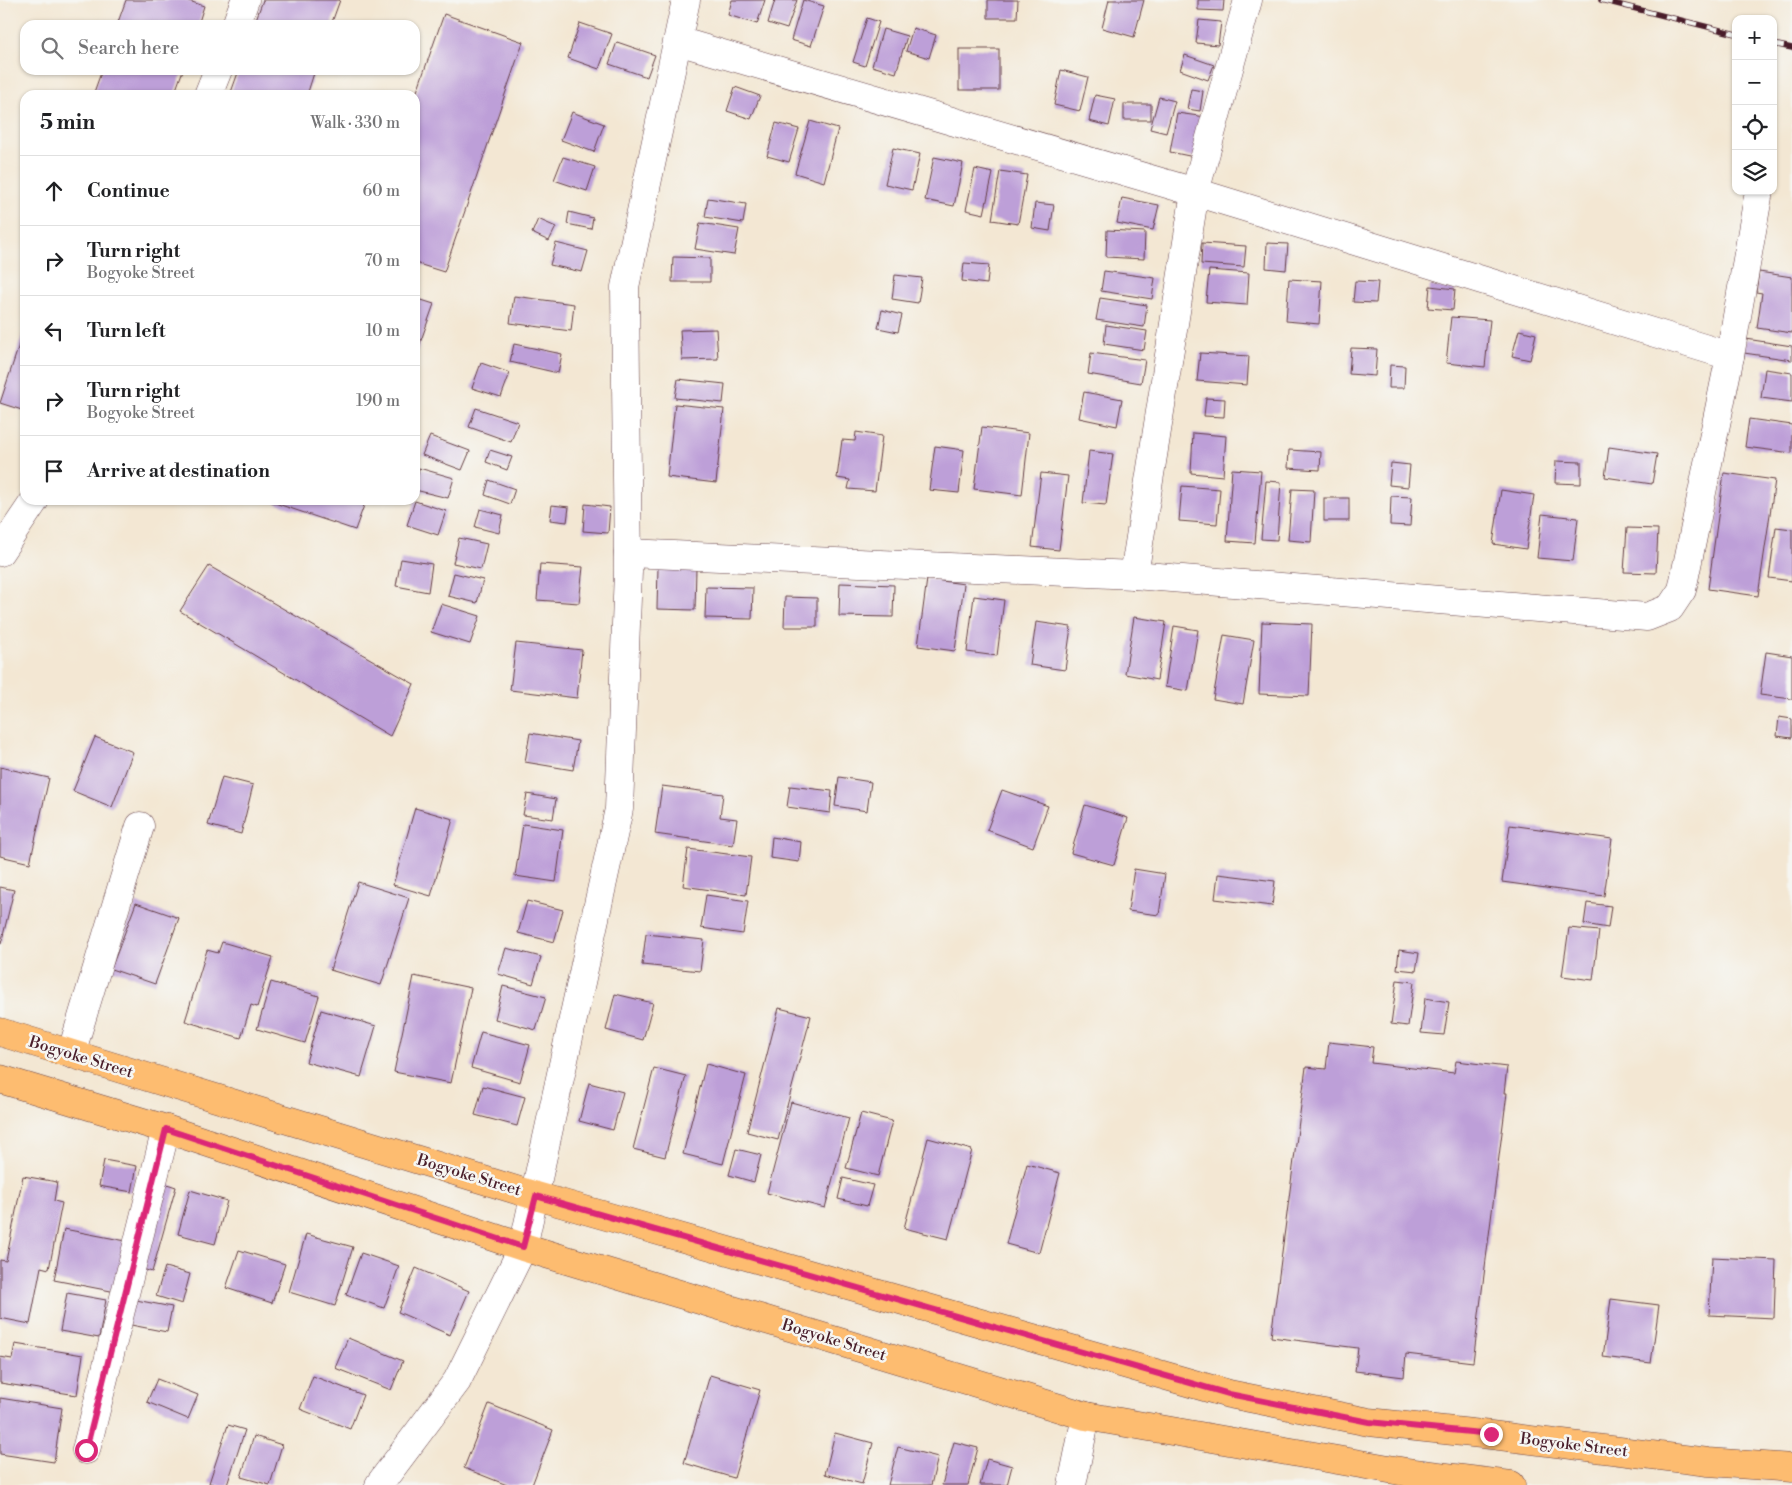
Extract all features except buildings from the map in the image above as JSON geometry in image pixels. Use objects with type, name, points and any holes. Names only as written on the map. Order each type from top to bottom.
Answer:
[{"type":"main road","name":"Bogyoke Street","points":[[0,1032],[536,1196],[1229,1394],[1369,1422],[1491,1434],[1708,1462],[1792,1468]]},
{"type":"main road","name":"Bogyoke Street","points":[[0,1079],[166,1129],[523,1247],[1086,1416],[1405,1479],[1511,1485]]},
{"type":"street","points":[[238,20],[245,0]]},
{"type":"street","points":[[379,1485],[457,1382],[523,1247],[536,1196],[619,809],[628,553],[625,287],[686,0]]},
{"type":"street","points":[[1134,575],[1195,192],[1248,0]]},
{"type":"street","points":[[678,41],[1195,192],[1730,356]]},
{"type":"street","points":[[210,90],[216,75]]},
{"type":"street","points":[[628,553],[1134,575],[1647,617],[1670,608],[1682,590],[1730,356],[1758,195]]},
{"type":"street","points":[[0,552],[32,505]]},
{"type":"street","points":[[71,1054],[140,826]]},
{"type":"street","points":[[86,1450],[166,1129]]},
{"type":"street","points":[[1072,1485],[1086,1416]]},
{"type":"railway","points":[[1601,0],[1732,33]]},
{"type":"railway","points":[[1777,45],[1792,48]]},
{"type":"route","points":[[86,1450],[166,1129],[523,1247],[536,1196],[1229,1394],[1369,1422],[1491,1434]]}]
